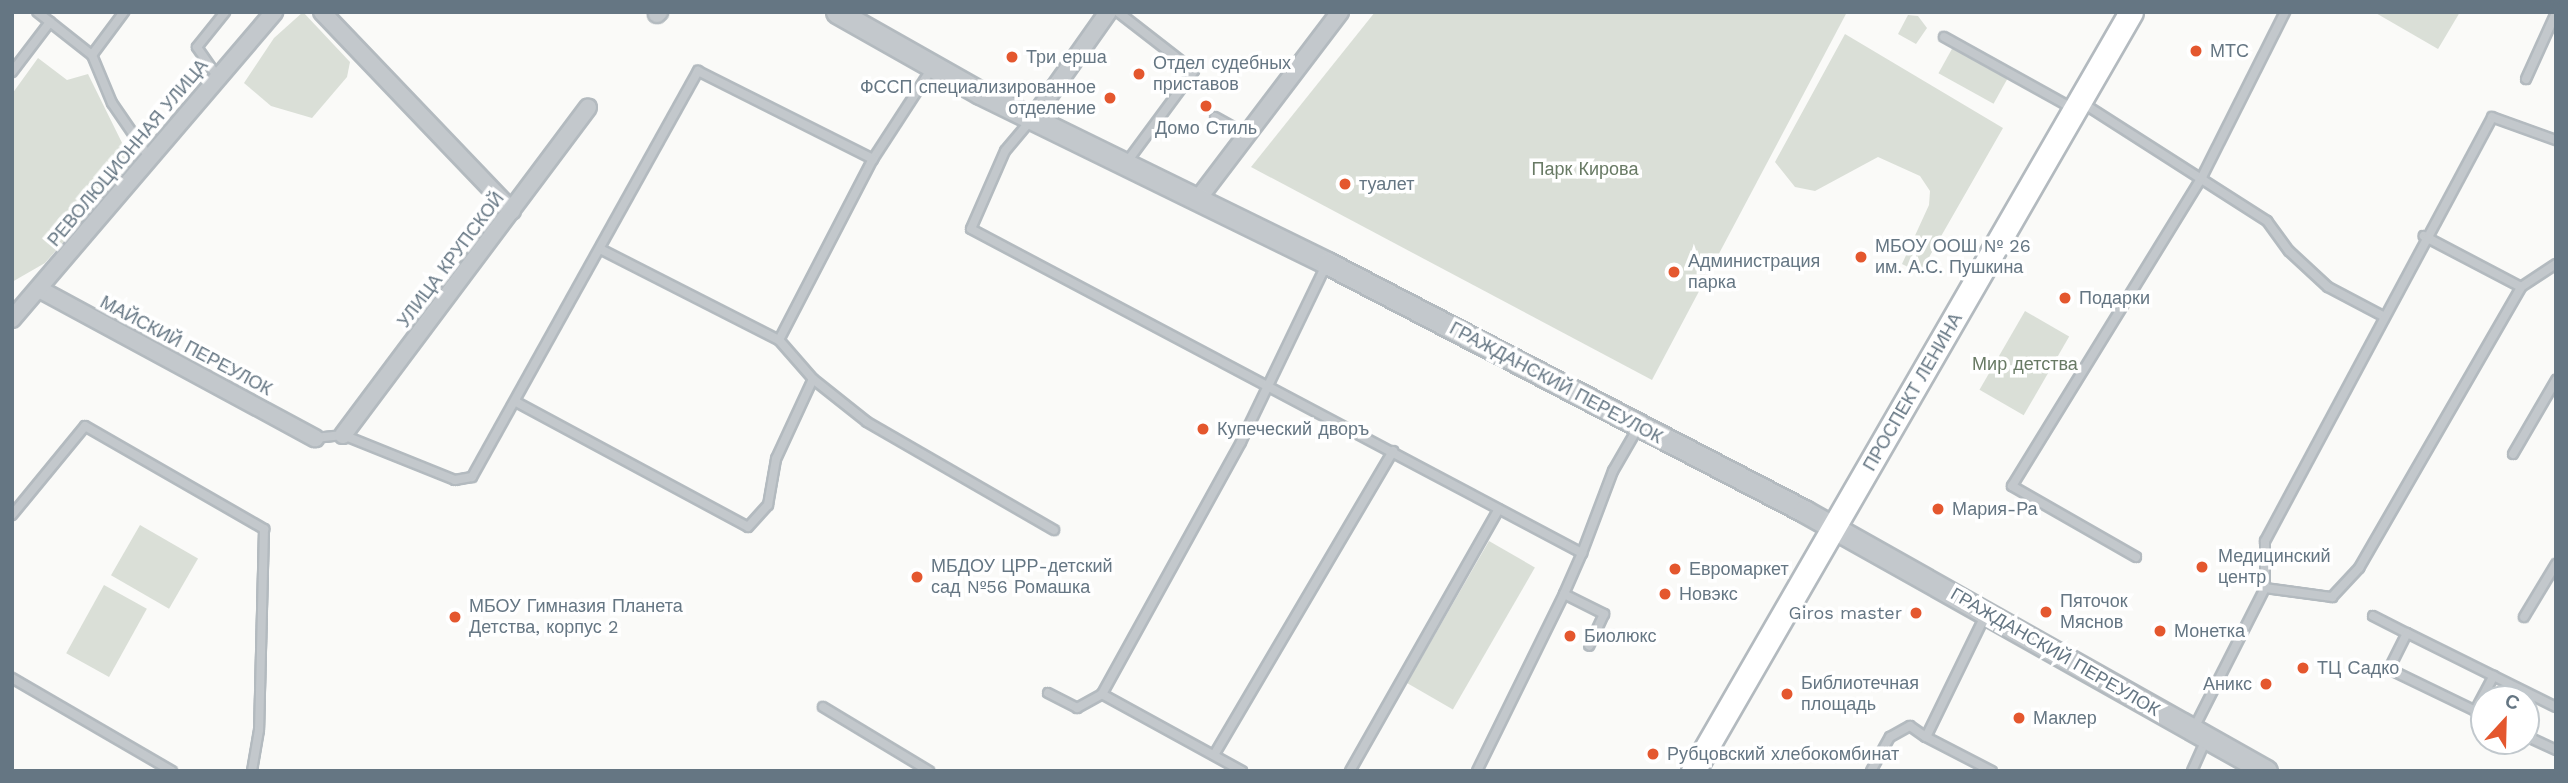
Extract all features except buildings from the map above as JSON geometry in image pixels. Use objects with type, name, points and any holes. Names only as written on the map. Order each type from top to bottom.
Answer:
[{"type":"main road","name":"ПРОСПЕКТ ЛЕНИНА","points":[[1693,771],[2132,12]]},
{"type":"street","name":"РЕВОЛЮЦИОННАЯ УЛИЦА","points":[[12,319],[274,12]]},
{"type":"street","points":[[322,12],[512,211]]},
{"type":"street","name":"ГРАЖДАНСКИЙ ПЕРЕУЛОК","points":[[837,12],[933,67],[1327,263],[1834,527],[2199,736],[2266,771]]},
{"type":"street","points":[[1034,117],[1108,12]]},
{"type":"street","points":[[1198,199],[1244,133],[1340,12]]},
{"type":"street","name":"УЛИЦА КРУПСКОЙ","points":[[343,435],[588,108]]},
{"type":"street","name":"МАЙСКИЙ ПЕРЕУЛОК","points":[[39,289],[315,438]]},
{"type":"lane","points":[[37,12],[92,55],[112,103],[149,156]]},
{"type":"lane","points":[[92,55],[124,12]]},
{"type":"lane","points":[[217,76],[198,47],[225,12]]},
{"type":"lane","points":[[1118,12],[1194,71],[1127,162]]},
{"type":"lane","points":[[2136,557],[2012,486],[2202,177],[2285,12]]},
{"type":"lane","points":[[2526,79],[2556,13]]},
{"type":"lane","points":[[12,72],[50,22]]},
{"type":"lane","points":[[1944,37],[2077,106],[2202,177],[2267,221],[2289,251],[2328,286],[2381,315]]},
{"type":"lane","points":[[779,340],[873,159],[933,67]]},
{"type":"lane","points":[[315,438],[343,435],[456,480],[471,477],[518,403],[698,71],[873,159]]},
{"type":"lane","points":[[1034,117],[1005,151],[971,229],[1270,383],[1583,553]]},
{"type":"lane","points":[[1215,117],[1244,133]]},
{"type":"lane","points":[[2192,771],[2199,736],[2265,588],[2265,541],[2381,315],[2492,117],[2556,140]]},
{"type":"lane","points":[[2424,236],[2521,287]]},
{"type":"lane","points":[[602,250],[779,340],[813,379],[867,422],[1054,530]]},
{"type":"lane","points":[[1048,693],[1077,708],[1102,694],[1270,383],[1327,263]]},
{"type":"lane","points":[[2265,588],[2332,597],[2359,568],[2521,287],[2556,264]]},
{"type":"lane","points":[[518,403],[748,527],[768,505],[776,459],[813,379]]},
{"type":"lane","points":[[2512,454],[2556,380]]},
{"type":"lane","points":[[12,514],[85,426],[264,529],[259,730],[252,771]]},
{"type":"lane","points":[[1477,771],[1583,553],[1613,471],[1639,426]]},
{"type":"lane","points":[[1214,755],[1394,451]]},
{"type":"lane","points":[[1350,771],[1499,509]]},
{"type":"lane","points":[[2524,617],[2556,564]]},
{"type":"lane","points":[[1564,594],[1604,614],[1589,646]]},
{"type":"lane","points":[[1926,737],[1986,612]]},
{"type":"lane","points":[[2372,616],[2556,706]]},
{"type":"lane","points":[[2407,633],[2389,669],[2470,709]]},
{"type":"lane","points":[[2489,685],[2494,676]]},
{"type":"lane","points":[[12,678],[172,771]]},
{"type":"lane","points":[[1102,694],[1242,771]]},
{"type":"lane","points":[[824,707],[929,771]]},
{"type":"lane","points":[[1871,771],[1890,737],[1910,726],[1992,771]]},
{"type":"lane","points":[[2540,743],[2556,750]]},
{"type":"green space","points":[[303,12],[350,62],[347,77],[312,118],[271,106],[244,83],[274,38]]},
{"type":"green space","name":"Парк Кирова","points":[[1375,12],[1847,12],[1652,380],[1251,167]]},
{"type":"green space","points":[[2374,12],[2460,12],[2438,49]]},
{"type":"green space","points":[[1908,15],[1918,16],[1927,28],[1916,44],[1898,34]]},
{"type":"green space","points":[[1845,34],[2003,128],[1920,273],[1902,264],[1929,205],[1930,191],[1920,176],[1878,157],[1815,191],[1795,187],[1775,162]]},
{"type":"green space","points":[[1953,47],[2008,78],[1994,104],[1938,73]]},
{"type":"green space","points":[[38,58],[67,80],[88,74],[132,163],[45,263],[12,282],[12,94]]},
{"type":"green space","name":"Мир детства","points":[[2025,311],[2069,336],[2024,415],[1980,390]]},
{"type":"green space","points":[[140,525],[198,558],[169,609],[111,575]]},
{"type":"green space","points":[[1489,541],[1535,568],[1453,710],[1407,683]]},
{"type":"green space","points":[[104,585],[147,609],[109,677],[66,653]]},
{"type":"place","name":"МТС","points":[[2196,51]]},
{"type":"place","name":"Три ерша","points":[[1012,57]]},
{"type":"place","name":"Отдел судебных приставов","points":[[1139,74]]},
{"type":"place","name":"ФССП специализированное отделение","points":[[1110,98]]},
{"type":"place","name":"Домо Стиль","points":[[1206,106]]},
{"type":"place","name":"туалет","points":[[1345,184]]},
{"type":"place","name":"МБОУ ООШ № 26 им. А.С. Пушкина","points":[[1861,257]]},
{"type":"place","name":"Администрация парка","points":[[1674,272]]},
{"type":"place","name":"Подарки","points":[[2065,298]]},
{"type":"place","name":"Купеческий дворъ","points":[[1203,429]]},
{"type":"place","name":"Мария-Ра","points":[[1938,509]]},
{"type":"place","name":"Медицинский центр","points":[[2202,567]]},
{"type":"place","name":"Евромаркет","points":[[1675,569]]},
{"type":"place","name":"МБДОУ ЦРР-детский сад №56 Ромашка","points":[[917,577]]},
{"type":"place","name":"Новэкс","points":[[1665,594]]},
{"type":"place","name":"Пяточок Мяснов","points":[[2046,612]]},
{"type":"place","name":"Giros master","points":[[1916,613]]},
{"type":"place","name":"МБОУ Гимназия Планета Детства, корпус 2","points":[[455,617]]},
{"type":"place","name":"Монетка","points":[[2160,631]]},
{"type":"place","name":"Биолюкс","points":[[1570,636]]},
{"type":"place","name":"ТЦ Садко","points":[[2303,668]]},
{"type":"place","name":"Аникс","points":[[2266,684]]},
{"type":"place","name":"Библиотечная площадь","points":[[1787,694]]},
{"type":"place","name":"Маклер","points":[[2019,718]]},
{"type":"place","name":"Рубцовский хлебокомбинат","points":[[1653,754]]}]
